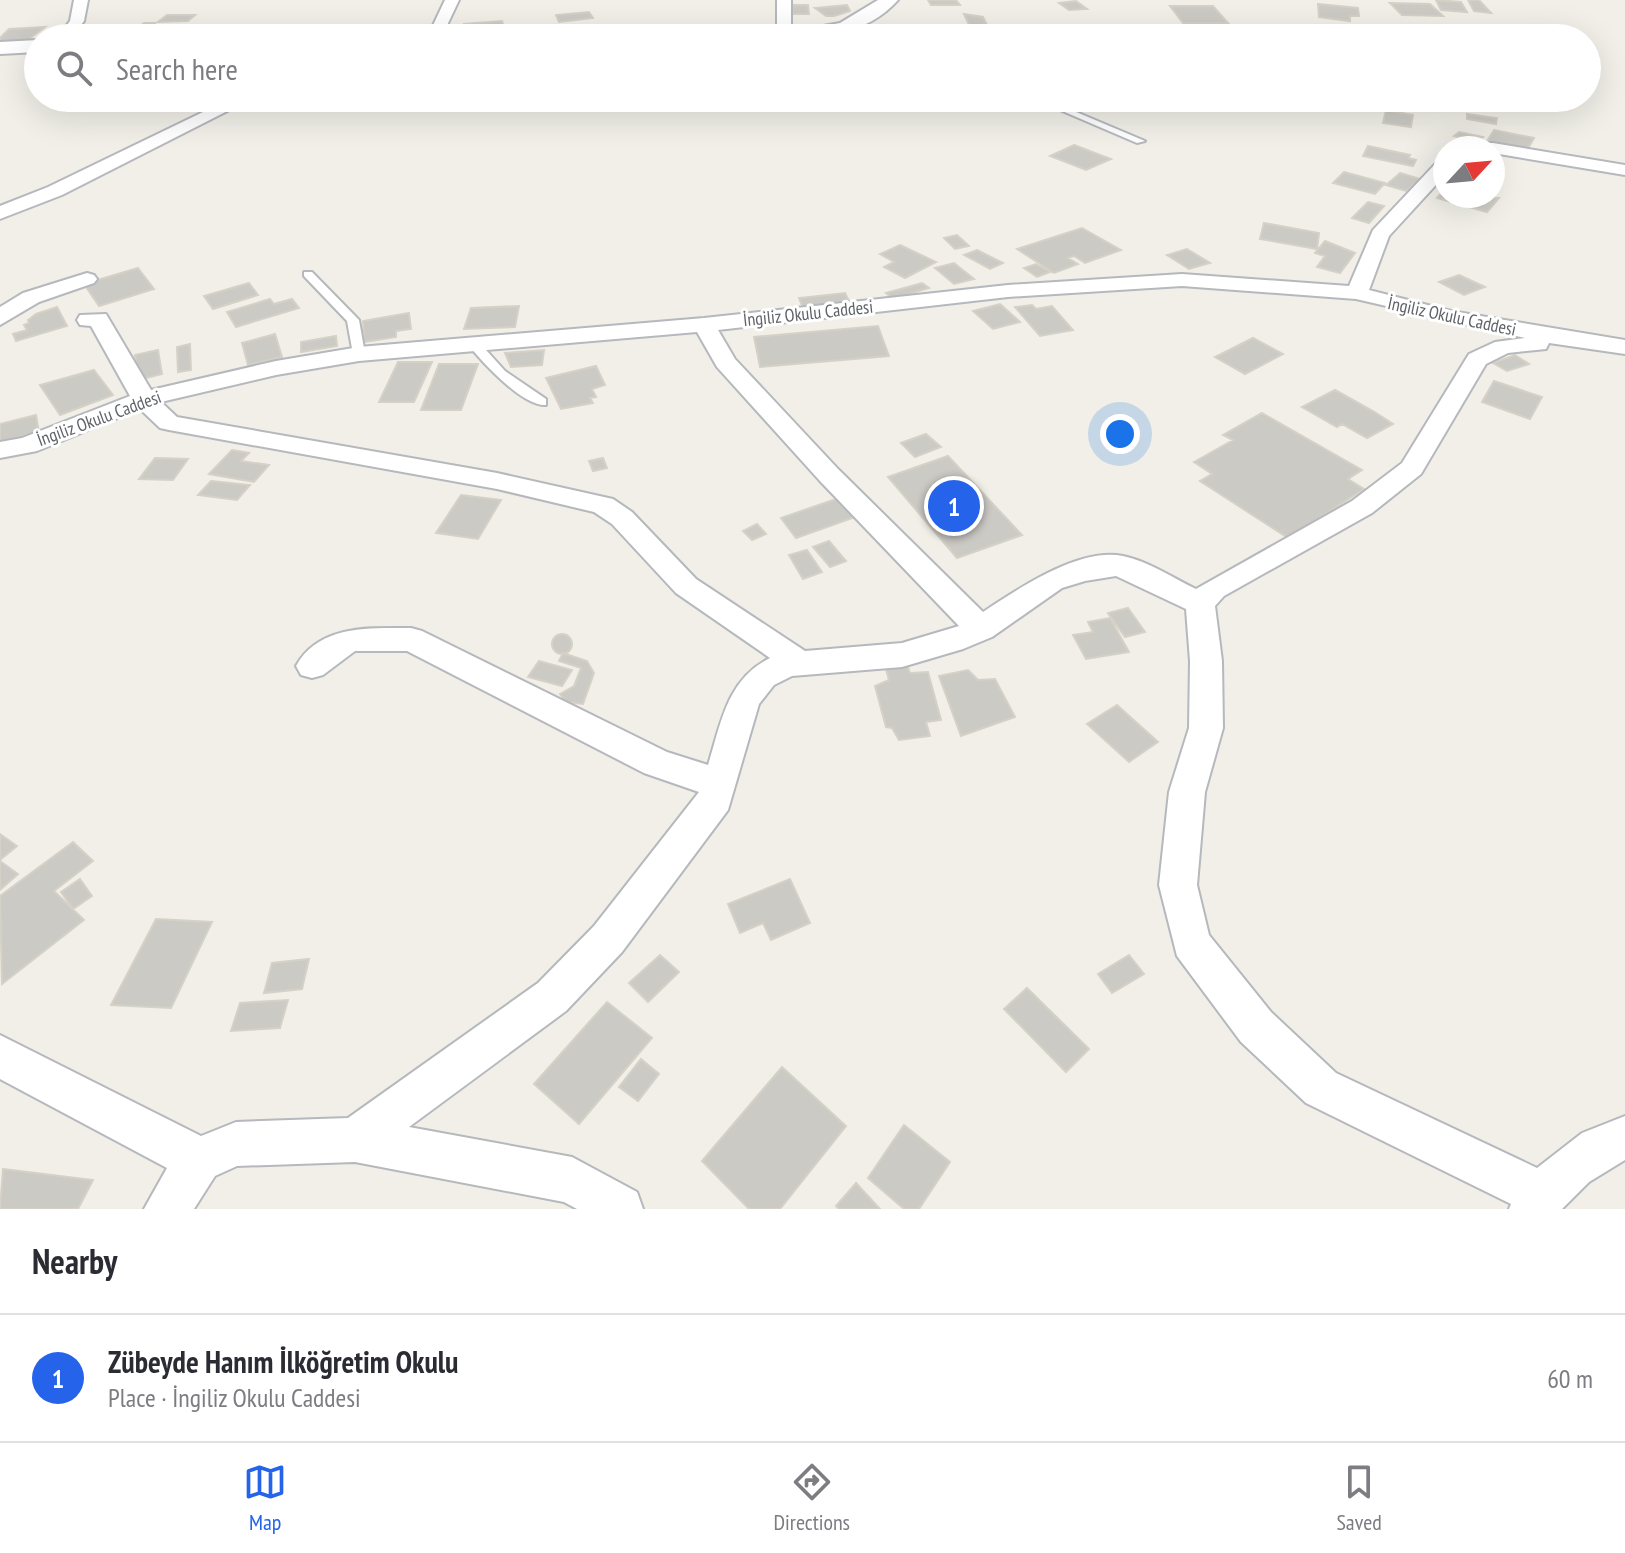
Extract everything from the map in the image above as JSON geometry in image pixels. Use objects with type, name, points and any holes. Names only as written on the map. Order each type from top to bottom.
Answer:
[{"type":"street","points":[[75,24],[81,0]]},
{"type":"street","points":[[441,24],[452,0]]},
{"type":"street","points":[[784,0],[784,24]]},
{"type":"street","points":[[851,24],[890,0]]},
{"type":"street","points":[[0,48],[24,47]]},
{"type":"street","points":[[0,213],[55,191],[216,112]]},
{"type":"street","points":[[1505,150],[1625,170]]},
{"type":"street","points":[[1357,293],[1380,234],[1433,177]]},
{"type":"street","points":[[0,318],[18,302],[35,293],[87,279]]},
{"type":"street","name":"İngiliz Okulu Caddesi","points":[[0,450],[28,445],[144,399],[276,368],[359,354],[704,325],[1008,291],[1182,280],[1299,286],[1357,293],[1450,317],[1568,340],[1625,347]]},
{"type":"street","points":[[88,320],[98,319],[144,399],[169,423],[497,481],[603,505],[622,518],[686,586],[800,663]]},
{"type":"street","points":[[704,325],[725,362],[981,629]]},
{"type":"street","points":[[1200,603],[1214,589],[1362,507],[1412,468],[1477,359],[1503,347],[1625,334]]},
{"type":"street","points":[[355,1140],[552,997],[608,939],[715,799],[744,700],[763,676],[787,664],[902,655],[981,629],[1052,581],[1119,565],[1200,603]]},
{"type":"street","points":[[1200,603],[1206,661],[1206,728],[1187,792],[1178,885],[1191,943],[1256,1027],[1321,1088],[1537,1202],[1581,1161],[1608,1143],[1625,1138]]},
{"type":"street","points":[[312,666],[349,640],[411,639],[656,763],[720,784]]},
{"type":"street","points":[[0,1056],[199,1160]]},
{"type":"street","points":[[167,1209],[199,1160],[236,1144],[355,1140],[572,1180],[620,1209]]},
{"type":"lane","points":[[1070,112],[1140,141]]},
{"type":"lane","points":[[308,274],[353,320],[359,354]]},
{"type":"lane","points":[[473,343],[501,374],[541,402]]},
{"type":"building","points":[[928,0],[956,0],[960,5],[931,5]]},
{"type":"building","points":[[1436,0],[1461,2],[1467,12],[1441,10]]},
{"type":"building","points":[[1468,0],[1479,0],[1491,13],[1474,11]]},
{"type":"building","points":[[1076,1],[1087,9],[1069,10],[1059,3]]},
{"type":"building","points":[[1390,3],[1430,4],[1443,16],[1402,15]]},
{"type":"building","points":[[1318,4],[1358,8],[1359,16],[1350,16],[1350,21],[1319,17]]},
{"type":"building","points":[[792,5],[808,5],[809,14],[793,14]]},
{"type":"building","points":[[847,5],[850,11],[834,16],[826,16],[815,8]]},
{"type":"building","points":[[1170,6],[1213,6],[1228,23],[1183,23]]},
{"type":"building","points":[[589,12],[593,18],[559,22],[556,15]]},
{"type":"building","points":[[964,14],[983,17],[986,24],[969,24]]},
{"type":"building","points":[[167,15],[195,15],[188,21],[158,22]]},
{"type":"building","points":[[502,21],[503,24],[464,24]]},
{"type":"building","points":[[24,28],[24,43],[0,46],[0,38],[9,29]]},
{"type":"building","points":[[1386,112],[1413,115],[1411,127],[1383,123]]},
{"type":"building","points":[[1467,114],[1497,118],[1496,124],[1467,119]]},
{"type":"building","points":[[1494,130],[1534,138],[1527,150],[1505,145],[1505,136],[1490,136]]},
{"type":"building","points":[[1459,132],[1478,136],[1454,136]]},
{"type":"building","points":[[1074,145],[1111,159],[1086,170],[1050,156]]},
{"type":"building","points":[[1368,146],[1410,155],[1408,158],[1416,160],[1413,166],[1363,156]]},
{"type":"building","points":[[1344,172],[1385,183],[1375,194],[1333,183]]},
{"type":"building","points":[[1400,173],[1420,179],[1406,191],[1386,185]]},
{"type":"building","points":[[1368,202],[1384,206],[1369,223],[1352,218]]},
{"type":"building","points":[[1264,223],[1319,233],[1317,249],[1260,239]]},
{"type":"building","points":[[1082,228],[1121,250],[1085,263],[1074,256],[1068,258],[1078,264],[1054,273],[1017,249]]},
{"type":"building","points":[[957,235],[969,246],[955,249],[944,238]]},
{"type":"building","points":[[1325,241],[1355,253],[1340,273],[1317,267],[1325,256],[1315,253]]},
{"type":"building","points":[[900,245],[936,262],[905,278],[884,267],[894,262],[880,254]]},
{"type":"building","points":[[1187,249],[1210,263],[1189,269],[1167,255]]},
{"type":"building","points":[[977,250],[1003,263],[990,269],[964,255]]},
{"type":"building","points":[[954,263],[974,279],[954,284],[935,268]]},
{"type":"building","points":[[1036,264],[1050,272],[1037,277],[1024,268]]},
{"type":"building","points":[[138,268],[154,289],[99,306],[84,284]]},
{"type":"building","points":[[1459,275],[1485,287],[1464,295],[1439,282]]},
{"type":"building","points":[[249,283],[258,295],[213,309],[204,296]]},
{"type":"building","points":[[922,283],[929,288],[893,299],[886,293]]},
{"type":"building","points":[[845,293],[850,303],[803,308],[799,298]]},
{"type":"building","points":[[270,299],[274,304],[292,299],[299,308],[236,327],[227,312]]},
{"type":"building","points":[[1000,304],[1020,322],[993,329],[973,311]]},
{"type":"building","points":[[1032,305],[1036,309],[1052,306],[1073,330],[1040,336],[1015,307]]},
{"type":"building","points":[[519,306],[515,327],[464,329],[471,308]]},
{"type":"building","points":[[57,307],[67,326],[16,341],[13,334],[27,330],[24,325],[29,323],[28,320]]},
{"type":"building","points":[[409,313],[411,329],[396,331],[396,337],[364,342],[363,321]]},
{"type":"building","points":[[878,326],[889,356],[760,367],[754,337]]},
{"type":"building","points":[[275,334],[282,357],[248,365],[242,343]]},
{"type":"building","points":[[336,336],[337,346],[301,352],[301,342]]},
{"type":"building","points":[[1253,338],[1283,354],[1245,374],[1215,357]]},
{"type":"building","points":[[190,344],[191,370],[178,372],[177,347]]},
{"type":"building","points":[[158,350],[162,374],[138,380],[135,355]]},
{"type":"building","points":[[544,350],[542,365],[511,367],[505,353]]},
{"type":"building","points":[[1515,355],[1529,364],[1507,371],[1493,363]]},
{"type":"building","points":[[398,362],[432,362],[414,402],[379,402]]},
{"type":"building","points":[[439,364],[478,364],[461,410],[421,410]]},
{"type":"building","points":[[596,366],[605,385],[592,389],[596,397],[590,398],[593,403],[561,409],[546,378]]},
{"type":"building","points":[[94,370],[113,395],[60,415],[40,385]]},
{"type":"building","points":[[1494,381],[1542,397],[1530,419],[1482,402]]},
{"type":"building","points":[[1335,390],[1393,424],[1367,438],[1342,424],[1337,427],[1302,407]]},
{"type":"building","points":[[1262,413],[1362,470],[1348,479],[1364,489],[1288,538],[1200,481],[1212,474],[1194,462],[1233,440],[1223,435]]},
{"type":"building","points":[[36,415],[39,432],[0,442],[0,424]]},
{"type":"building","points":[[926,434],[941,447],[915,457],[901,443]]},
{"type":"building","points":[[232,450],[249,453],[241,461],[269,465],[254,482],[209,474]]},
{"type":"building","points":[[948,456],[1022,535],[957,558],[888,477]]},
{"type":"building","points":[[155,458],[188,459],[173,480],[139,479]]},
{"type":"building","points":[[603,458],[607,468],[593,471],[589,461]]},
{"type":"building","points":[[211,481],[250,485],[237,500],[198,495]]},
{"type":"building","points":[[461,495],[501,500],[478,539],[436,533]]},
{"type":"building","points":[[839,498],[855,517],[796,538],[781,518]]},
{"type":"building","points":[[757,524],[766,534],[752,540],[743,531]]},
{"type":"building","points":[[829,541],[846,561],[830,567],[813,547]]},
{"type":"building","points":[[807,550],[822,572],[803,579],[789,555]]},
{"type":"building","points":[[1128,608],[1145,632],[1125,637],[1108,613]]},
{"type":"building","points":[[1110,618],[1129,652],[1086,659],[1073,635],[1093,632],[1088,622]]},
{"type":"building","points":[[562,634],[569,637],[572,644],[569,651],[562,654],[555,651],[552,644],[555,637]]},
{"type":"building","points":[[563,653],[587,661],[594,673],[583,704],[566,702],[560,694],[574,686],[581,668],[559,661]]},
{"type":"building","points":[[539,661],[572,670],[562,686],[528,677]]},
{"type":"building","points":[[907,664],[910,673],[928,672],[941,720],[926,722],[930,736],[899,740],[892,728],[886,727],[875,686],[889,680],[885,666]]},
{"type":"building","points":[[968,670],[978,680],[995,679],[1015,717],[961,736],[939,676]]},
{"type":"building","points":[[1117,705],[1158,742],[1129,762],[1087,724]]},
{"type":"building","points":[[0,834],[17,846],[0,860]]},
{"type":"building","points":[[73,842],[93,861],[54,891],[84,920],[2,984],[0,896]]},
{"type":"building","points":[[0,861],[18,874],[0,890]]},
{"type":"building","points":[[80,879],[92,896],[73,909],[61,892]]},
{"type":"building","points":[[790,879],[810,923],[771,940],[763,923],[740,933],[728,904]]},
{"type":"building","points":[[156,919],[212,922],[171,1008],[111,1005]]},
{"type":"building","points":[[660,955],[679,972],[648,1002],[629,983]]},
{"type":"building","points":[[1129,955],[1144,974],[1112,993],[1098,974]]},
{"type":"building","points":[[309,959],[302,989],[264,993],[272,963]]},
{"type":"building","points":[[1027,988],[1089,1049],[1066,1072],[1004,1009]]},
{"type":"building","points":[[288,1000],[280,1028],[231,1031],[240,1003]]},
{"type":"building","points":[[607,1002],[652,1038],[579,1124],[534,1084]]},
{"type":"building","points":[[641,1059],[659,1074],[638,1101],[619,1087]]},
{"type":"building","points":[[782,1067],[846,1126],[780,1209],[749,1209],[702,1161]]},
{"type":"building","points":[[904,1125],[950,1162],[919,1209],[904,1209],[868,1178]]},
{"type":"building","points":[[3,1169],[93,1180],[78,1209],[0,1209]]},
{"type":"building","points":[[856,1183],[880,1209],[839,1209],[836,1206]]},
{"type":"place","name":"Zübeyde Hanım İlköğretim Okulu","points":[[954,506]]}]
